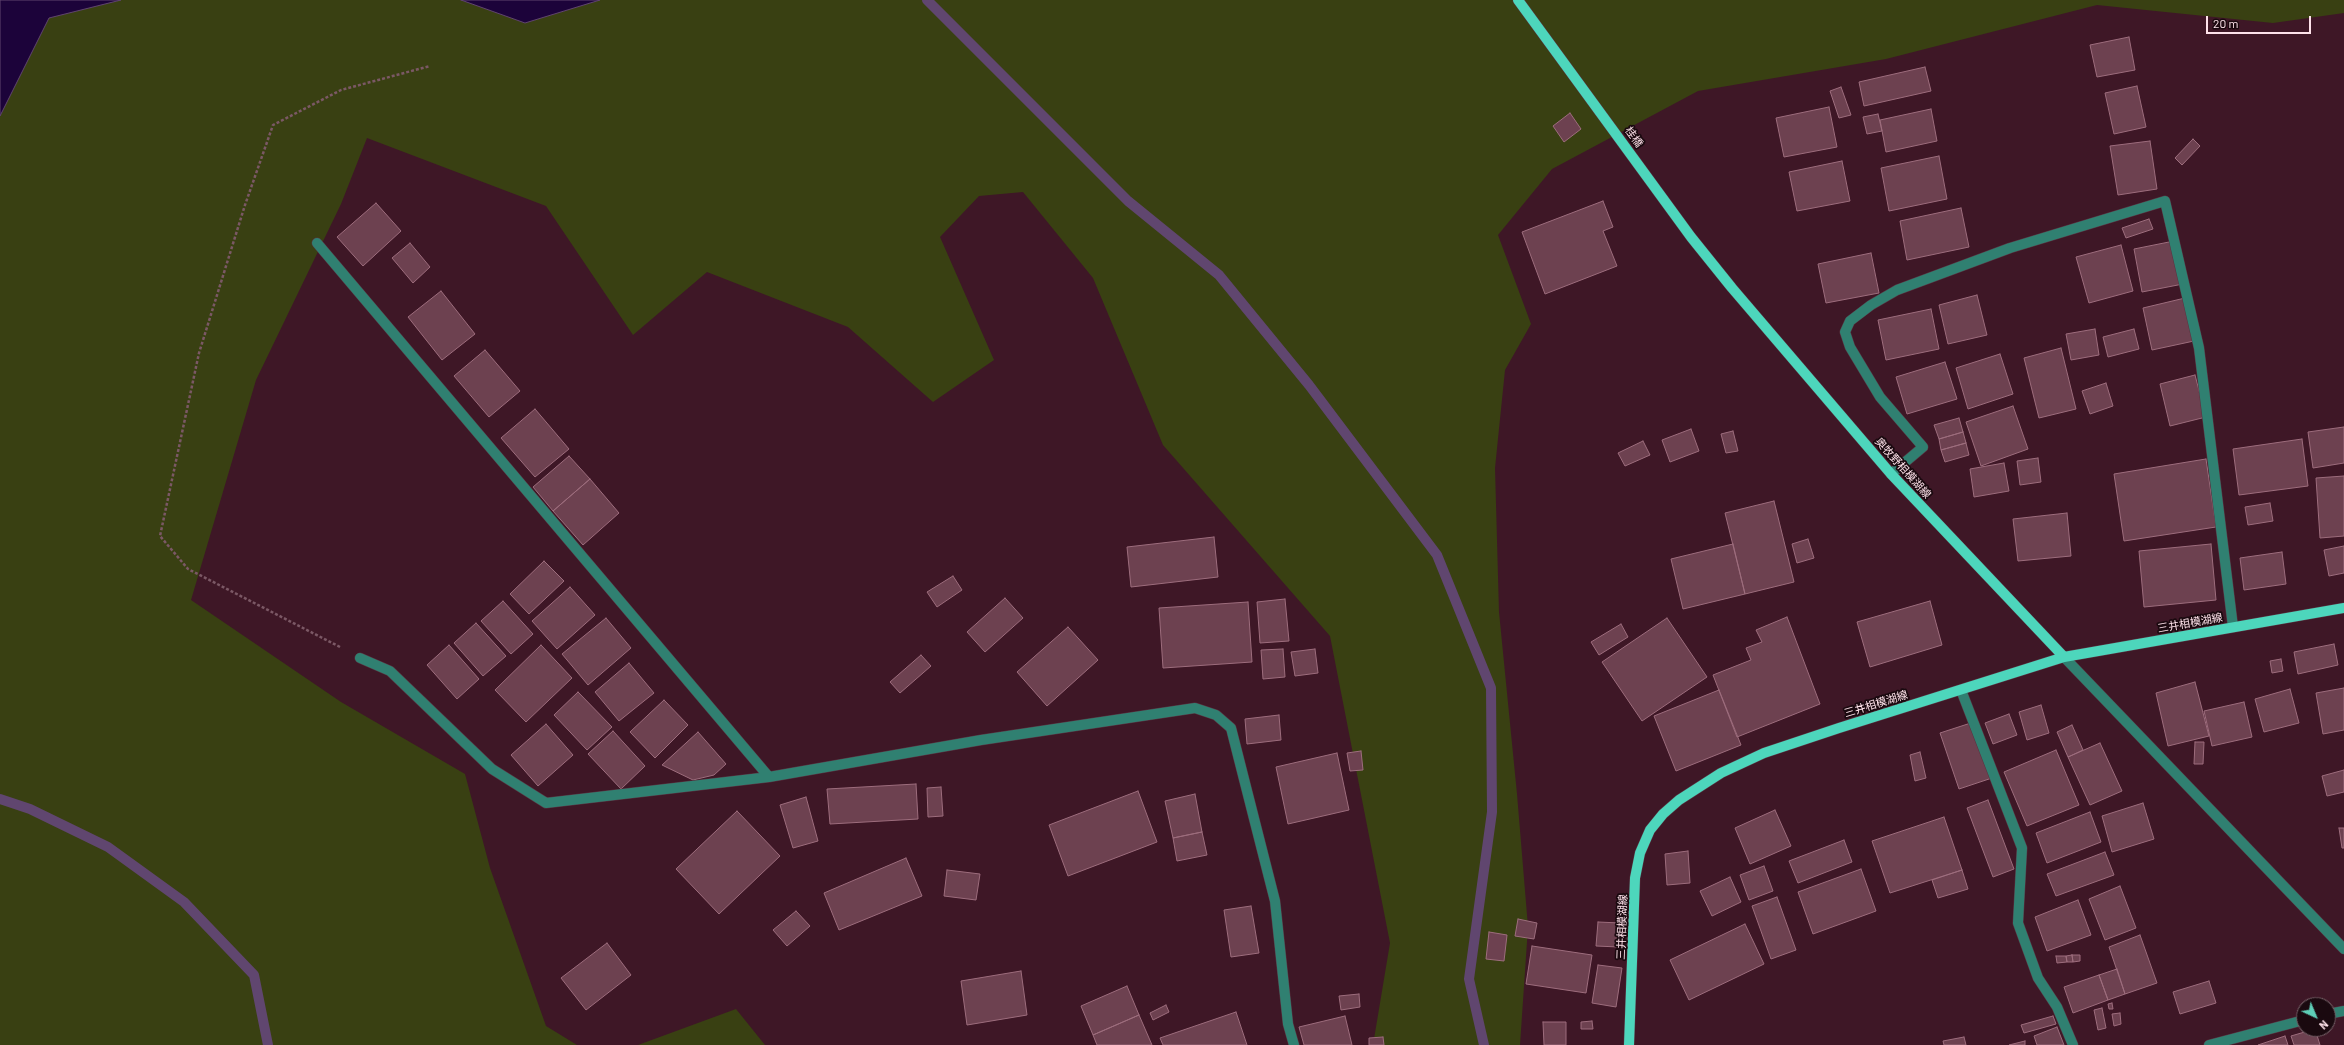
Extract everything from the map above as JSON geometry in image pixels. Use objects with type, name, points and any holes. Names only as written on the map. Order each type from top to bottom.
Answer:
[{"type":"main road","name":"桂橋","points":[[1518,0],[1691,237],[1732,288]]},
{"type":"main road","name":"奥牧野相模湖線","points":[[1732,288],[1891,474],[2064,657]]},
{"type":"main road","name":"三井相模湖線","points":[[1629,1045],[1635,878],[1640,854],[1650,830],[1663,814],[1679,800],[1721,773],[1764,753],[2064,657],[2344,608]]},
{"type":"street","points":[[1891,474],[1923,447],[1880,397],[1850,347],[1845,332],[1850,321],[1871,305],[1904,287],[2010,248],[2166,201],[2199,348],[2233,627]]},
{"type":"street","points":[[317,243],[769,777]]},
{"type":"street","points":[[2064,657],[2344,949]]},
{"type":"street","points":[[360,658],[390,671],[492,769],[546,803],[769,777],[981,740],[1195,708],[1216,716],[1231,728],[1273,893],[1288,1024],[1294,1045]]},
{"type":"street","points":[[1961,690],[2022,848],[2018,924],[2038,978],[2057,1007],[2073,1045]]},
{"type":"street","points":[[2209,1045],[2296,1022]]},
{"type":"path","points":[[360,658],[188,569],[160,536],[199,353],[245,205],[273,125],[341,90],[430,66]]},
{"type":"green space","points":[[121,0],[461,0],[525,23],[600,0],[2344,0],[2344,13],[2273,23],[2097,5],[1886,59],[1698,91],[1552,169],[1498,235],[1531,324],[1505,370],[1495,468],[1499,612],[1517,794],[1528,927],[1520,1045],[1373,1045],[1390,943],[1330,636],[1163,445],[1093,278],[1023,192],[979,196],[940,237],[994,360],[933,402],[848,327],[707,272],[633,335],[546,206],[367,138],[341,204],[256,380],[191,600],[341,702],[465,774],[490,868],[546,1026],[577,1045],[0,1045],[0,116],[49,18]]},
{"type":"green space","points":[[736,1009],[765,1045],[638,1045]]},
{"type":"shaded area","points":[[0,0],[121,0],[49,18],[0,116]]},
{"type":"shaded area","points":[[461,0],[600,0],[525,23]]},
{"type":"building","points":[[2129,37],[2135,70],[2097,77],[2090,45]]},
{"type":"building","points":[[1925,67],[1931,91],[1864,106],[1859,82]]},
{"type":"building","points":[[2137,86],[2146,127],[2114,134],[2105,93]]},
{"type":"building","points":[[1841,87],[1851,115],[1839,118],[1830,91]]},
{"type":"building","points":[[1829,107],[1837,147],[1784,157],[1776,118]]},
{"type":"building","points":[[1931,109],[1937,141],[1886,152],[1880,120]]},
{"type":"building","points":[[1570,113],[1581,129],[1564,142],[1553,126]]},
{"type":"building","points":[[1878,114],[1882,131],[1867,134],[1863,117]]},
{"type":"building","points":[[2193,139],[2200,146],[2182,165],[2175,158]]},
{"type":"building","points":[[2150,141],[2157,189],[2118,195],[2110,146]]},
{"type":"building","points":[[1939,156],[1947,199],[1889,211],[1881,168]]},
{"type":"building","points":[[1842,161],[1850,201],[1797,211],[1789,172]]},
{"type":"building","points":[[1603,201],[1613,227],[1603,231],[1617,266],[1545,294],[1522,232]]},
{"type":"building","points":[[376,203],[401,231],[363,266],[337,237]]},
{"type":"building","points":[[1961,208],[1969,247],[1907,260],[1900,221]]},
{"type":"building","points":[[2149,219],[2153,229],[2126,238],[2122,228]]},
{"type":"building","points":[[2174,241],[2183,284],[2142,292],[2134,249]]},
{"type":"building","points":[[410,243],[430,267],[413,283],[392,258]]},
{"type":"building","points":[[2121,245],[2133,291],[2089,303],[2076,257]]},
{"type":"building","points":[[1871,253],[1879,293],[1826,303],[1818,264]]},
{"type":"building","points":[[441,291],[475,334],[442,360],[408,317]]},
{"type":"building","points":[[1977,295],[1987,335],[1948,344],[1939,305]]},
{"type":"building","points":[[2185,298],[2194,341],[2152,350],[2143,308]]},
{"type":"building","points":[[1931,309],[1939,349],[1886,360],[1878,320]]},
{"type":"building","points":[[2095,329],[2099,355],[2071,360],[2066,334]]},
{"type":"building","points":[[2134,329],[2139,349],[2108,357],[2103,337]]},
{"type":"building","points":[[2061,348],[2076,409],[2039,418],[2024,358]]},
{"type":"building","points":[[485,350],[520,391],[489,417],[454,376]]},
{"type":"building","points":[[2000,354],[2013,394],[1968,409],[1956,368]]},
{"type":"building","points":[[1945,362],[1957,399],[1907,414],[1896,377]]},
{"type":"building","points":[[2195,375],[2206,417],[2170,426],[2160,384]]},
{"type":"building","points":[[2106,383],[2113,406],[2090,414],[2082,391]]},
{"type":"building","points":[[2013,406],[2028,449],[1981,466],[1966,422]]},
{"type":"building","points":[[535,409],[569,449],[535,477],[501,438]]},
{"type":"building","points":[[1959,418],[1963,432],[1939,439],[1934,425]]},
{"type":"building","points":[[2344,427],[2344,463],[2313,468],[2308,432]]},
{"type":"building","points":[[1691,429],[1699,451],[1670,462],[1662,440]]},
{"type":"building","points":[[1733,431],[1738,451],[1726,453],[1721,434]]},
{"type":"building","points":[[1963,432],[1966,443],[1941,450],[1939,439]]},
{"type":"building","points":[[2302,439],[2308,486],[2239,495],[2233,449]]},
{"type":"building","points":[[1643,441],[1650,455],[1625,466],[1618,453]]},
{"type":"building","points":[[1966,443],[1969,455],[1945,462],[1941,450]]},
{"type":"building","points":[[569,456],[590,479],[553,511],[533,487]]},
{"type":"building","points":[[2038,458],[2041,482],[2020,485],[2017,461]]},
{"type":"building","points":[[2206,459],[2216,527],[2124,541],[2114,474]]},
{"type":"building","points":[[2004,463],[2009,491],[1974,497],[1970,469]]},
{"type":"building","points":[[2344,476],[2344,536],[2320,538],[2316,478]]},
{"type":"building","points":[[590,479],[619,513],[583,545],[553,511]]},
{"type":"building","points":[[1774,501],[1794,582],[1745,594],[1725,513]]},
{"type":"building","points":[[2270,503],[2273,521],[2248,525],[2245,507]]},
{"type":"building","points":[[2067,513],[2071,556],[2018,561],[2013,519]]},
{"type":"building","points":[[1214,537],[1218,577],[1131,587],[1127,547]]},
{"type":"building","points":[[1808,539],[1814,558],[1797,563],[1792,544]]},
{"type":"building","points":[[1733,544],[1745,594],[1683,609],[1671,559]]},
{"type":"building","points":[[2211,544],[2216,600],[2144,607],[2139,551]]},
{"type":"building","points":[[2344,546],[2344,573],[2329,576],[2324,550]]},
{"type":"building","points":[[2282,552],[2286,584],[2244,590],[2240,558]]},
{"type":"building","points":[[544,561],[564,581],[529,614],[510,594]]},
{"type":"building","points":[[953,576],[962,590],[937,607],[927,592]]},
{"type":"building","points":[[570,587],[595,615],[557,649],[532,621]]},
{"type":"building","points":[[1005,598],[1023,618],[985,652],[967,632]]},
{"type":"building","points":[[1285,599],[1289,641],[1260,643],[1257,602]]},
{"type":"building","points":[[503,601],[533,634],[511,654],[481,621]]},
{"type":"building","points":[[1930,601],[1942,645],[1870,667],[1857,622]]},
{"type":"building","points":[[1248,602],[1252,662],[1163,668],[1159,608]]},
{"type":"building","points":[[1787,617],[1820,704],[1737,737],[1713,675],[1751,660],[1746,648],[1762,642],[1756,630]]},
{"type":"building","points":[[606,618],[631,648],[588,685],[562,654]]},
{"type":"building","points":[[1667,618],[1707,677],[1642,721],[1602,662]]},
{"type":"building","points":[[476,623],[506,656],[483,676],[454,643]]},
{"type":"building","points":[[1621,624],[1628,637],[1599,655],[1591,642]]},
{"type":"building","points":[[1068,627],[1098,660],[1047,706],[1017,672]]},
{"type":"building","points":[[2334,644],[2338,665],[2298,674],[2294,652]]},
{"type":"building","points":[[449,645],[479,679],[457,699],[427,665]]},
{"type":"building","points":[[541,645],[572,678],[526,722],[495,690]]},
{"type":"building","points":[[1283,649],[1285,677],[1263,679],[1261,650]]},
{"type":"building","points":[[1315,649],[1318,673],[1295,676],[1291,652]]},
{"type":"building","points":[[921,655],[931,666],[900,693],[890,682]]},
{"type":"building","points":[[2281,659],[2283,671],[2272,673],[2270,661]]},
{"type":"building","points":[[629,663],[654,693],[619,721],[595,692]]},
{"type":"building","points":[[2195,682],[2209,736],[2168,746],[2156,693]]},
{"type":"building","points":[[2344,688],[2344,730],[2323,734],[2316,693]]},
{"type":"building","points":[[2290,689],[2299,723],[2264,732],[2255,699]]},
{"type":"building","points":[[1719,690],[1741,745],[1676,771],[1654,716]]},
{"type":"building","points":[[578,692],[612,727],[587,750],[554,715]]},
{"type":"building","points":[[664,700],[688,725],[655,758],[630,732]]},
{"type":"building","points":[[2244,702],[2252,737],[2212,746],[2204,711]]},
{"type":"building","points":[[2041,705],[2049,733],[2027,740],[2019,712]]},
{"type":"building","points":[[2009,714],[2017,735],[1993,744],[1985,723]]},
{"type":"building","points":[[1279,715],[1281,740],[1247,744],[1245,719]]},
{"type":"building","points":[[1977,721],[1995,777],[1959,789],[1940,733]]},
{"type":"building","points":[[546,724],[573,755],[538,786],[511,755]]},
{"type":"building","points":[[2072,725],[2083,750],[2068,757],[2057,732]]},
{"type":"building","points":[[613,731],[645,766],[621,789],[588,754]]},
{"type":"building","points":[[698,732],[726,764],[714,775],[693,780],[662,765]]},
{"type":"building","points":[[2195,742],[2204,742],[2203,764],[2194,764]]},
{"type":"building","points":[[2100,743],[2122,791],[2090,805],[2068,757]]},
{"type":"building","points":[[2056,750],[2079,805],[2027,826],[2004,772]]},
{"type":"building","points":[[1361,751],[1363,770],[1350,771],[1347,753]]},
{"type":"building","points":[[1920,752],[1926,778],[1915,781],[1910,755]]},
{"type":"building","points":[[1337,753],[1349,810],[1288,824],[1276,767]]},
{"type":"building","points":[[2344,770],[2344,792],[2327,796],[2322,776]]},
{"type":"building","points":[[916,784],[918,819],[830,824],[827,789]]},
{"type":"building","points":[[941,787],[943,816],[928,817],[927,788]]},
{"type":"building","points":[[1138,791],[1157,842],[1068,876],[1049,825]]},
{"type":"building","points":[[1195,794],[1202,832],[1173,838],[1165,801]]},
{"type":"building","points":[[806,797],[818,841],[793,848],[780,805]]},
{"type":"building","points":[[1988,800],[2014,869],[1993,877],[1967,808]]},
{"type":"building","points":[[2143,803],[2154,839],[2112,852],[2102,816]]},
{"type":"building","points":[[1775,810],[1791,846],[1750,864],[1735,828]]},
{"type":"building","points":[[737,811],[780,856],[719,914],[676,869]]},
{"type":"building","points":[[2090,812],[2101,842],[2047,863],[2036,833]]},
{"type":"building","points":[[1944,817],[1962,870],[1890,893],[1872,841]]},
{"type":"building","points":[[2339,828],[2344,828],[2344,848],[2342,848]]},
{"type":"building","points":[[1202,832],[1207,855],[1177,861],[1173,838]]},
{"type":"building","points":[[1844,840],[1852,862],[1798,883],[1789,861]]},
{"type":"building","points":[[1688,851],[1690,883],[1667,885],[1665,854]]},
{"type":"building","points":[[2105,852],[2114,875],[2056,896],[2047,874]]},
{"type":"building","points":[[906,858],[922,896],[839,930],[824,893]]},
{"type":"building","points":[[1764,866],[1773,891],[1749,900],[1740,875]]},
{"type":"building","points":[[1861,869],[1876,911],[1813,934],[1798,892]]},
{"type":"building","points":[[947,870],[980,874],[976,900],[944,896]]},
{"type":"building","points":[[1962,870],[1968,889],[1938,898],[1932,880]]},
{"type":"building","points":[[1730,877],[1741,902],[1712,916],[1700,891]]},
{"type":"building","points":[[2120,886],[2136,928],[2105,940],[2089,899]]},
{"type":"building","points":[[1777,897],[1796,950],[1771,959],[1752,906]]},
{"type":"building","points":[[2078,900],[2091,935],[2047,951],[2035,917]]},
{"type":"building","points":[[1251,906],[1259,953],[1231,957],[1224,910]]},
{"type":"building","points":[[796,911],[810,926],[787,946],[773,930]]},
{"type":"building","points":[[1518,919],[1537,923],[1534,939],[1515,936]]},
{"type":"building","points":[[1598,922],[1620,923],[1619,947],[1596,946]]},
{"type":"building","points":[[1745,924],[1764,964],[1689,1000],[1670,960]]},
{"type":"building","points":[[1489,932],[1507,935],[1504,961],[1486,959]]},
{"type":"building","points":[[2140,935],[2157,983],[2125,994],[2109,947]]},
{"type":"building","points":[[607,943],[631,975],[586,1010],[561,978]]},
{"type":"building","points":[[1532,946],[1592,955],[1586,993],[1526,984]]},
{"type":"building","points":[[2072,955],[2073,962],[2067,962],[2066,956]]},
{"type":"building","points":[[2072,955],[2080,955],[2080,961],[2073,962]]},
{"type":"building","points":[[2056,956],[2066,956],[2067,962],[2057,963]]},
{"type":"building","points":[[1598,965],[1622,968],[1616,1007],[1592,1003]]},
{"type":"building","points":[[2117,969],[2125,994],[2108,1000],[2099,975]]},
{"type":"building","points":[[1021,971],[1027,1015],[967,1025],[961,981]]},
{"type":"building","points":[[2099,975],[2108,1000],[2073,1013],[2064,987]]},
{"type":"building","points":[[2209,981],[2216,1003],[2180,1014],[2173,992]]},
{"type":"building","points":[[1127,986],[1139,1015],[1093,1035],[1081,1006]]},
{"type":"building","points":[[1359,994],[1360,1007],[1341,1010],[1339,996]]},
{"type":"building","points":[[2112,1003],[2113,1009],[2109,1009],[2108,1004]]},
{"type":"building","points":[[1166,1005],[1169,1012],[1153,1020],[1150,1013]]},
{"type":"building","points":[[2102,1008],[2106,1028],[2098,1030],[2094,1010]]},
{"type":"building","points":[[1236,1012],[1247,1045],[1163,1045],[1160,1038]]},
{"type":"building","points":[[2120,1013],[2121,1024],[2114,1026],[2112,1014]]},
{"type":"building","points":[[1139,1015],[1152,1045],[1097,1045],[1093,1035]]},
{"type":"building","points":[[1345,1016],[1352,1045],[1304,1045],[1299,1027]]},
{"type":"building","points":[[2053,1016],[2056,1024],[2024,1033],[2021,1025]]},
{"type":"building","points":[[1592,1021],[1593,1029],[1581,1029],[1581,1022]]},
{"type":"building","points":[[1543,1022],[1566,1022],[1566,1045],[1544,1045]]},
{"type":"building","points":[[2057,1027],[2064,1045],[2037,1045],[2034,1036]]},
{"type":"building","points":[[2296,1035],[2296,1037],[2318,1037],[2320,1045],[2294,1045],[2291,1036]]},
{"type":"building","points":[[2285,1036],[2288,1045],[2258,1045]]},
{"type":"building","points":[[1383,1037],[1384,1045],[1369,1045],[1369,1038]]},
{"type":"building","points":[[1964,1037],[1966,1045],[1944,1045],[1943,1041]]},
{"type":"building","points":[[2025,1041],[2025,1045],[2009,1045]]},
{"type":"waterway","points":[[927,0],[1128,201],[1219,275],[1309,385],[1437,555],[1491,688],[1492,812],[1469,979],[1484,1045]]},
{"type":"waterway","points":[[0,799],[30,809],[108,847],[184,902],[254,975],[268,1045]]}]
